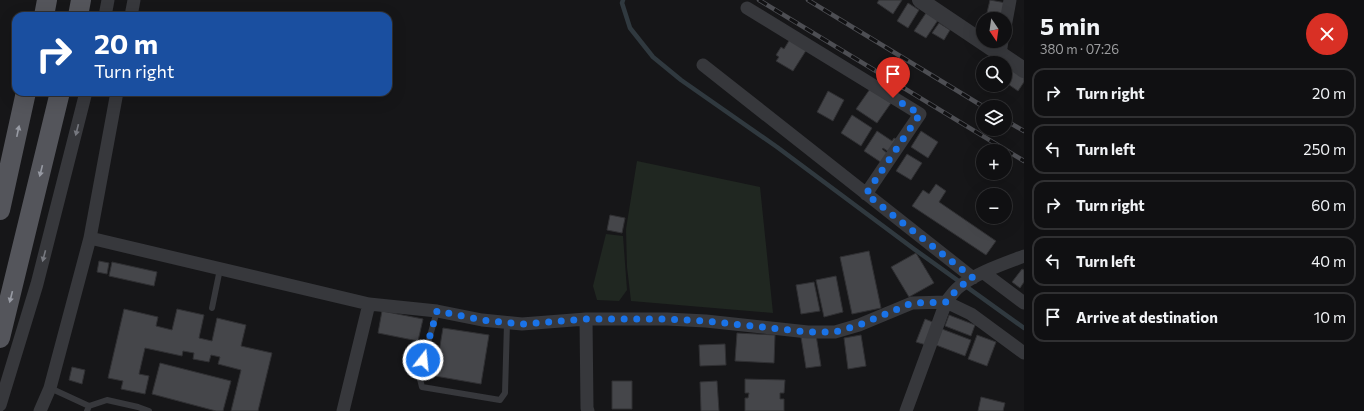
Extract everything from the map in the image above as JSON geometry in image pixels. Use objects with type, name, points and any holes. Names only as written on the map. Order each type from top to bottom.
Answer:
[{"type":"main road","points":[[45,12],[47,0]]},
{"type":"main road","points":[[79,12],[81,0]]},
{"type":"main road","points":[[0,210],[25,96]]},
{"type":"main road","points":[[1,335],[59,96]]},
{"type":"street","points":[[106,12],[108,0]]},
{"type":"street","points":[[132,12],[134,0]]},
{"type":"street","points":[[920,0],[976,32]]},
{"type":"street","points":[[1008,12],[1010,0]]},
{"type":"street","points":[[747,8],[920,114],[866,194]]},
{"type":"street","points":[[1002,48],[1024,70]]},
{"type":"street","points":[[703,66],[866,194],[978,275],[1024,303]]},
{"type":"street","points":[[0,405],[37,284],[85,96]]},
{"type":"street","points":[[40,411],[50,388],[90,238],[116,96]]},
{"type":"street","points":[[90,238],[369,304],[437,311],[482,320],[507,323],[522,324],[586,319],[667,319],[706,321],[808,332],[835,332],[859,325],[912,303],[946,302],[971,314],[1024,353]]},
{"type":"street","points":[[906,411],[946,302],[959,287],[978,275],[1024,256]]},
{"type":"street","points":[[343,411],[369,304]]},
{"type":"street","points":[[586,319],[588,411]]},
{"type":"lane","points":[[212,308],[220,268]]},
{"type":"lane","points":[[437,311],[418,374],[422,387],[500,400],[505,393],[507,323]]},
{"type":"lane","points":[[50,388],[88,409],[107,400],[150,411]]},
{"type":"shaded area","points":[[637,161],[760,187],[773,313],[631,301],[627,267],[626,229]]},
{"type":"shaded area","points":[[606,234],[623,236],[627,290],[619,301],[597,300],[593,286]]},
{"type":"building","points":[[879,0],[902,0],[893,14],[877,3]]},
{"type":"building","points":[[990,0],[1006,3],[1004,12],[987,12]]},
{"type":"building","points":[[908,3],[919,10],[908,28],[897,21]]},
{"type":"building","points":[[926,13],[938,20],[926,38],[914,31]]},
{"type":"building","points":[[939,23],[950,30],[944,40],[932,33]]},
{"type":"building","points":[[790,39],[807,49],[793,71],[776,61],[779,57],[776,55],[781,47],[784,49]]},
{"type":"building","points":[[1012,69],[1024,77],[1024,82],[1018,91],[1012,87]]},
{"type":"building","points":[[870,89],[891,103],[877,123],[856,109]]},
{"type":"building","points":[[828,91],[844,100],[833,121],[817,112]]},
{"type":"building","points":[[852,115],[872,128],[861,146],[841,133]]},
{"type":"building","points":[[877,131],[892,141],[894,138],[898,140],[889,152],[883,148],[882,149],[888,154],[882,163],[864,151]]},
{"type":"building","points":[[921,131],[938,142],[928,158],[911,147]]},
{"type":"building","points":[[907,154],[922,163],[911,180],[896,171]]},
{"type":"building","points":[[936,184],[946,191],[939,202],[996,241],[986,255],[912,206],[923,190],[929,194]]},
{"type":"building","points":[[610,215],[625,218],[622,233],[607,230]]},
{"type":"building","points":[[869,251],[881,308],[852,314],[840,257]]},
{"type":"building","points":[[916,253],[934,283],[909,297],[891,267]]},
{"type":"building","points":[[99,261],[109,263],[107,274],[97,272]]},
{"type":"building","points":[[112,262],[157,272],[154,286],[109,276]]},
{"type":"building","points":[[1022,269],[1024,270],[1024,282],[1020,288],[1012,282]]},
{"type":"building","points":[[836,276],[843,312],[824,317],[816,280]]},
{"type":"building","points":[[814,282],[820,311],[801,314],[796,285]]},
{"type":"building","points":[[124,309],[158,317],[156,326],[172,330],[177,309],[204,315],[199,338],[212,341],[217,318],[246,325],[241,346],[272,353],[258,411],[231,411],[241,370],[218,364],[220,357],[211,355],[209,362],[193,359],[194,353],[183,351],[182,356],[145,348],[139,374],[149,376],[145,394],[121,389],[123,381],[108,378]]},
{"type":"building","points":[[382,311],[423,319],[418,341],[378,333]]},
{"type":"building","points":[[949,315],[975,325],[971,336],[945,326]]},
{"type":"building","points":[[925,319],[935,323],[926,345],[916,342]]},
{"type":"building","points":[[443,328],[489,335],[481,384],[435,376]]},
{"type":"building","points":[[942,329],[971,340],[965,356],[936,345]]},
{"type":"building","points":[[737,333],[775,335],[774,363],[735,361]]},
{"type":"building","points":[[816,335],[821,366],[806,368],[801,337]]},
{"type":"building","points":[[861,335],[866,366],[848,369],[844,338]]},
{"type":"building","points":[[977,335],[996,342],[987,366],[968,359]]},
{"type":"building","points":[[725,344],[726,365],[700,366],[699,345]]},
{"type":"building","points":[[160,363],[231,381],[223,411],[216,411],[152,394]]},
{"type":"building","points":[[72,367],[85,370],[82,384],[69,380]]},
{"type":"building","points":[[745,379],[785,380],[784,393],[780,393],[780,399],[784,399],[784,411],[745,411],[745,398],[748,398],[749,393],[745,393]]},
{"type":"building","points":[[612,381],[632,381],[632,409],[612,409]]},
{"type":"building","points":[[717,381],[719,411],[701,411],[700,382]]},
{"type":"building","points":[[981,397],[1005,403],[1003,411],[978,411]]},
{"type":"waterway","points":[[623,0],[622,3],[630,28],[653,57],[681,80],[777,147],[914,249],[1024,328]]},
{"type":"railway","points":[[759,0],[1024,161]]},
{"type":"railway","points":[[808,0],[976,102]]},
{"type":"railway","points":[[1012,124],[1024,131]]},
{"type":"route","points":[[423,360],[437,311],[482,320],[522,324],[586,319],[667,319],[706,321],[808,332],[835,332],[859,325],[912,303],[946,302],[959,287],[973,278],[866,194],[920,114],[893,98]]}]
